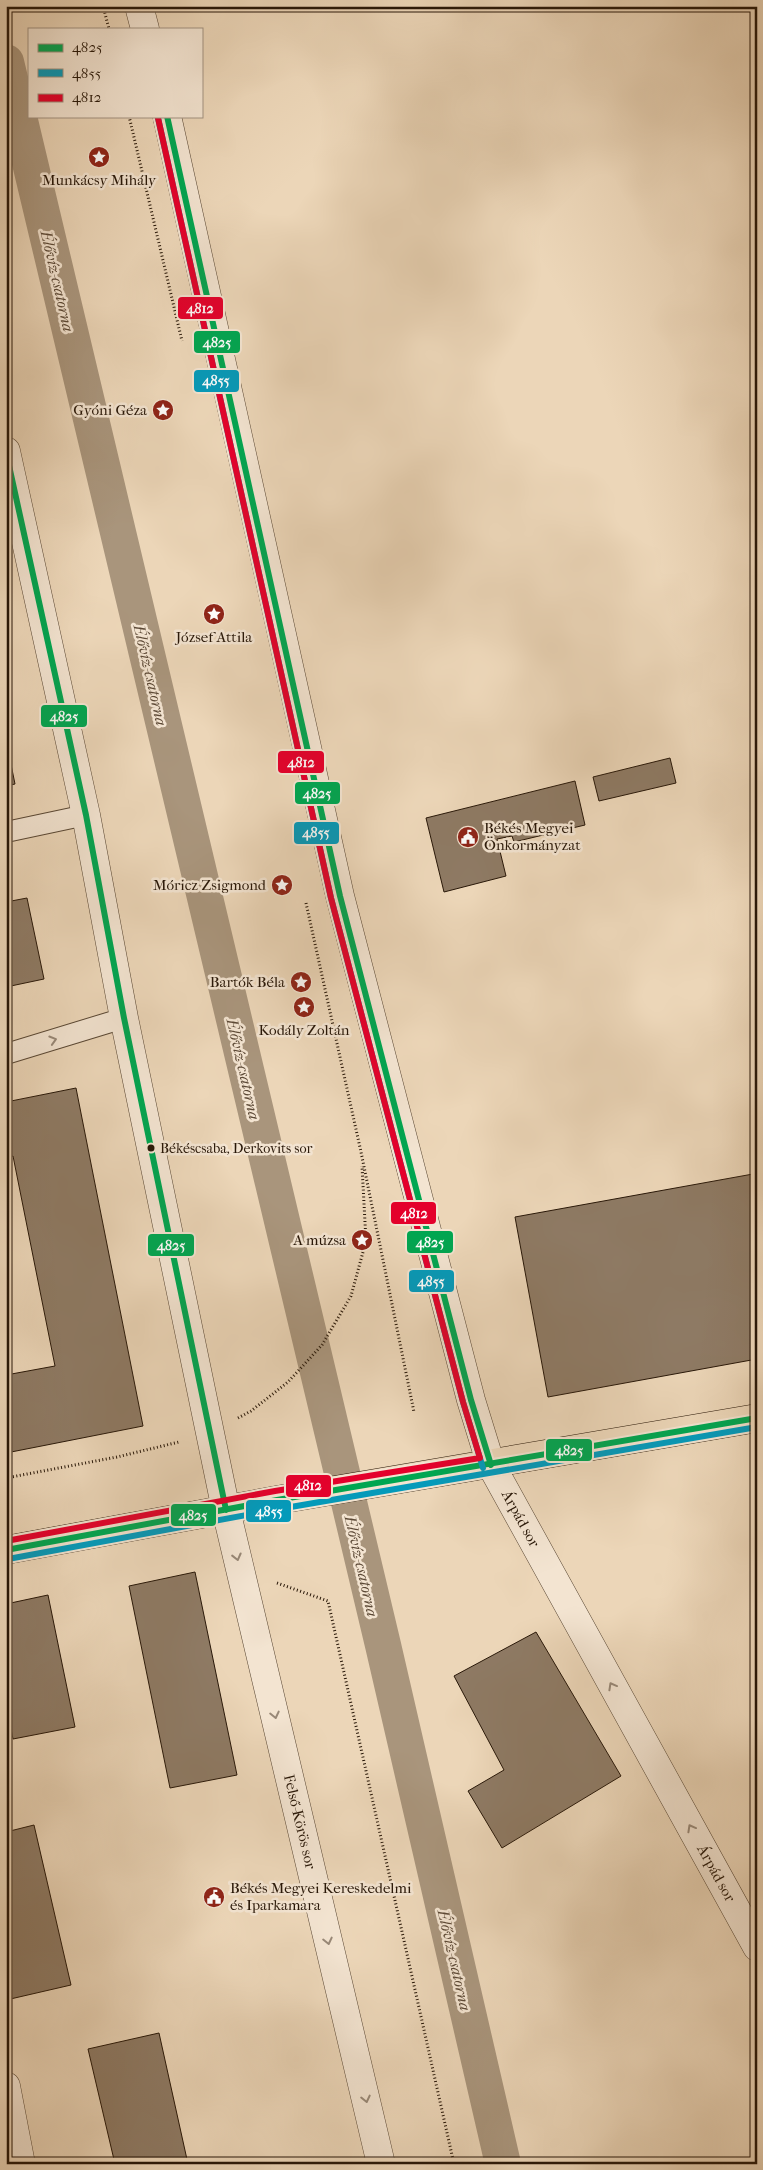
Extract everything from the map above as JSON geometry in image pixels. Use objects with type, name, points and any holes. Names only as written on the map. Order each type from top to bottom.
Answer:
[{"type":"main road","points":[[6,1550],[277,1500],[491,1465],[757,1418]]},
{"type":"street","points":[[139,6],[145,28]]},
{"type":"street","name":"Árpád sor","points":[[168,118],[340,896],[471,1400],[491,1465],[757,1947]]},
{"type":"street","name":"Felső-Körös sor","points":[[6,451],[86,815],[124,1018],[226,1510],[381,2164]]},
{"type":"street","points":[[6,2086],[21,2164]]},
{"type":"lane","points":[[6,832],[86,815]]},
{"type":"lane","points":[[6,1054],[124,1018]]},
{"type":"path","points":[[103,6],[109,28]]},
{"type":"path","points":[[6,1478],[165,1446],[209,1432],[251,1411],[288,1382],[322,1345],[351,1296],[366,1240],[361,1152],[414,1412]]},
{"type":"path","points":[[241,1571],[328,1601],[454,2164]]},
{"type":"building","points":[[6,740],[15,784],[6,786]]},
{"type":"building","points":[[670,758],[676,783],[599,801],[593,777]]},
{"type":"building","name":"Békés Megyei Önkormányzat","points":[[575,781],[585,825],[514,842],[512,836],[497,839],[506,876],[444,892],[426,818]]},
{"type":"building","points":[[27,898],[44,979],[6,987],[6,902]]},
{"type":"building","points":[[76,1088],[143,1426],[6,1453],[6,1375],[55,1366],[13,1156],[6,1158],[6,1102]]},
{"type":"building","points":[[753,1174],[757,1197],[757,1359],[548,1397],[515,1217]]},
{"type":"building","points":[[195,1572],[237,1775],[170,1788],[129,1586]]},
{"type":"building","points":[[48,1595],[75,1727],[13,1739],[6,1703],[6,1604]]},
{"type":"building","points":[[536,1632],[621,1776],[502,1848],[468,1791],[504,1770],[454,1676]]},
{"type":"building","points":[[34,1825],[71,1985],[6,2000],[6,1832]]},
{"type":"building","points":[[159,2033],[188,2164],[115,2164],[88,2049]]},
{"type":"waterway","name":"Élővíz-csatorna","points":[[6,62],[383,1645],[503,2164]]},
{"type":"transit line","name":"4855","points":[[158,118],[331,898],[463,1402],[483,1468]]},
{"type":"transit line","name":"4812","points":[[6,1541],[275,1491],[480,1458],[463,1402],[331,898],[158,118]]},
{"type":"transit line","name":"4825","points":[[167,118],[340,896],[471,1400],[491,1465]]},
{"type":"transit line","name":"4825","points":[[6,452],[86,815],[124,1018],[226,1510]]},
{"type":"transit line","name":"4825","points":[[6,1550],[277,1500],[757,1418]]},
{"type":"transit line","name":"4855","points":[[8,1559],[279,1509],[757,1427]]},
{"type":"place","name":"Munkácsy Mihály","points":[[99,157]]},
{"type":"place","name":"Gyóni Géza","points":[[163,410]]},
{"type":"place","name":"József Attila","points":[[214,614]]},
{"type":"place","name":"Békés Megyei Önkormányzat","points":[[468,837]]},
{"type":"place","name":"Móricz Zsigmond","points":[[282,885]]},
{"type":"place","name":"Bartók Béla","points":[[301,982]]},
{"type":"place","name":"Kodály Zoltán","points":[[304,1007]]},
{"type":"place","name":"Békéscsaba, Derkovits sor","points":[[151,1148]]},
{"type":"place","name":"A múzsa","points":[[362,1240]]},
{"type":"place","name":"Békés Megyei Kereskedelmi és Iparkamara","points":[[214,1897]]}]
